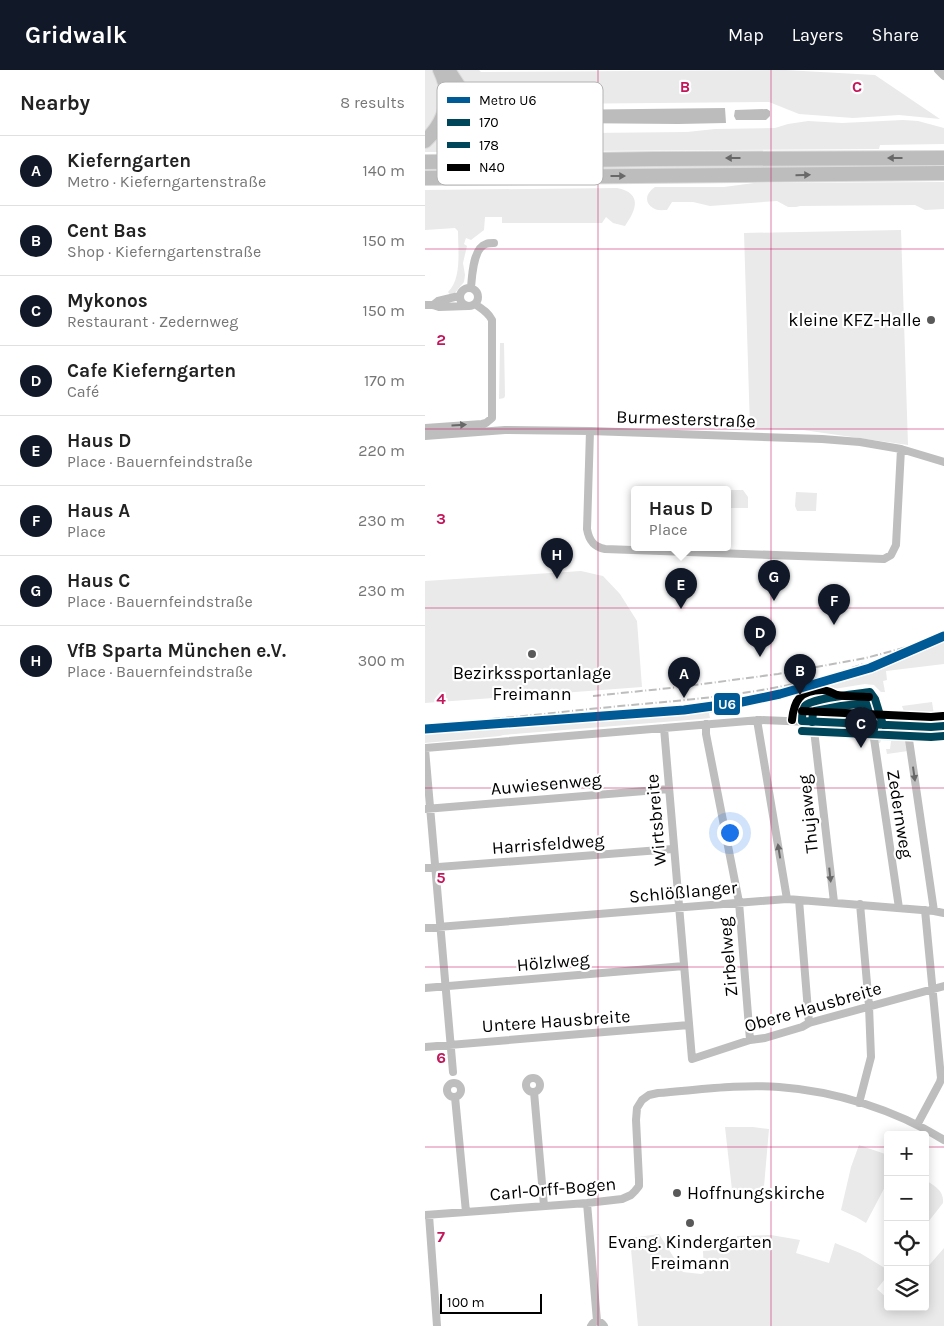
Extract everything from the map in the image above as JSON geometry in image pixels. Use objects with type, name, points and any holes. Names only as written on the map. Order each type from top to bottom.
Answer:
[{"type":"highway","points":[[440,70],[445,82]]},
{"type":"highway","points":[[448,70],[456,82]]},
{"type":"highway","points":[[425,141],[437,128]]},
{"type":"highway","points":[[603,160],[944,158]]},
{"type":"highway","points":[[603,177],[944,173]]},
{"type":"highway","points":[[425,188],[449,187],[453,185]]},
{"type":"street","points":[[938,70],[944,76]]},
{"type":"street","points":[[471,288],[477,254],[485,244],[494,243]]},
{"type":"street","points":[[465,288],[471,288],[477,293],[478,299],[472,305],[439,307],[429,305],[459,296],[465,288]]},
{"type":"street","points":[[425,428],[482,424],[487,423],[492,418],[492,320],[486,311],[472,305],[462,304],[459,296]]},
{"type":"street","name":"Burmesterstraße","points":[[425,436],[505,430],[822,439],[861,442],[901,450],[944,462]]},
{"type":"street","points":[[590,431],[587,529],[591,542],[598,548],[631,550]]},
{"type":"street","points":[[661,551],[884,559],[891,555],[896,545],[901,450]]},
{"type":"street","points":[[757,720],[787,899]]},
{"type":"street","points":[[453,1072],[436,868],[428,809],[425,748],[757,720],[944,728]]},
{"type":"street","name":"Thujaweg","points":[[815,722],[814,730],[833,902]]},
{"type":"street","name":"Zirbelweg","points":[[705,724],[739,902],[750,1040]]},
{"type":"street","name":"Zedernweg","points":[[872,725],[899,908]]},
{"type":"street","points":[[907,726],[934,911]]},
{"type":"street","name":"Wirtsbreite","points":[[665,728],[673,849],[691,1058]]},
{"type":"street","name":"Auwiesenweg","points":[[428,809],[669,789]]},
{"type":"street","name":"Harrisfeldweg","points":[[425,868],[673,849]]},
{"type":"street","name":"Schlößlanger","points":[[425,928],[787,899],[925,910],[944,914]]},
{"type":"street","points":[[799,900],[809,1024]]},
{"type":"street","points":[[859,1103],[871,1057],[869,1006],[860,904]]},
{"type":"street","points":[[917,1125],[941,1078],[925,910]]},
{"type":"street","name":"Hölzlweg","points":[[425,988],[683,966]]},
{"type":"street","name":"Obere Hausbreite","points":[[691,1058],[944,986]]},
{"type":"street","name":"Untere Hausbreite","points":[[425,1047],[689,1026]]},
{"type":"street","name":"Carl-Orff-Bogen","points":[[427,1215],[587,1203],[623,1199],[631,1195],[639,1186],[637,1108],[642,1100],[649,1095],[665,1092],[747,1086],[778,1086],[827,1094],[883,1110],[917,1125],[944,1140]]},
{"type":"street","points":[[534,1092],[544,1206]]},
{"type":"street","points":[[455,1097],[465,1212]]},
{"type":"street","points":[[587,1203],[597,1324]]},
{"type":"street","points":[[427,1215],[437,1326]]},
{"type":"shaded area","points":[[425,70],[436,70],[439,82],[437,82],[437,114],[425,136]]},
{"type":"shaded area","points":[[451,70],[479,70],[481,72],[785,70],[875,75],[940,119],[899,115],[853,118],[799,114],[769,102],[603,104],[603,82],[460,82]]},
{"type":"shaded area","points":[[447,76],[451,82],[446,82]]},
{"type":"shaded area","points":[[725,108],[726,123],[603,123],[603,109]]},
{"type":"shaded area","points":[[767,109],[770,111],[770,116],[766,120],[736,120],[734,116],[735,110]]},
{"type":"shaded area","points":[[437,118],[437,152],[425,152],[425,145],[432,139]]},
{"type":"shaded area","points":[[903,120],[918,121],[944,128],[944,144],[880,145],[879,149],[603,151],[603,133],[687,132],[715,129],[775,128],[808,121],[842,123]]},
{"type":"shaded area","points":[[944,163],[944,167],[603,170],[603,166]]},
{"type":"shaded area","points":[[425,168],[437,168],[437,171],[425,171]]},
{"type":"shaded area","points":[[944,182],[944,209],[925,210],[915,205],[788,207],[777,201],[710,206],[693,202],[672,202],[667,210],[660,210],[650,206],[647,200],[648,194],[655,187],[724,187],[754,183]]},
{"type":"shaded area","points":[[617,188],[625,190],[634,198],[635,202],[632,214],[625,226],[613,223],[606,217],[602,223],[502,223],[502,217],[485,217],[484,230],[471,240],[466,238],[464,244],[467,246],[463,263],[464,282],[451,296],[448,292],[457,272],[459,255],[458,231],[455,228],[425,230],[425,190]]},
{"type":"shaded area","points":[[901,230],[908,445],[803,430],[750,429],[744,233]]},
{"type":"shaded area","points":[[500,343],[504,343],[505,396],[499,399]]},
{"type":"shaded area","points":[[731,490],[743,490],[748,497],[748,508],[731,508]]},
{"type":"shaded area","points":[[796,492],[817,493],[816,511],[797,511],[795,506]]},
{"type":"shaded area","name":"Bezirkssportanlage Freimann","points":[[581,571],[603,576],[620,594],[637,621],[642,687],[425,703],[425,581]]},
{"type":"shaded area","points":[[944,640],[944,664],[886,671],[887,680],[883,681],[885,692],[881,692],[874,685],[865,684],[794,697],[794,694],[870,671]]},
{"type":"shaded area","points":[[932,702],[934,715],[925,717],[924,715],[919,715],[919,717],[906,717],[902,706]]},
{"type":"shaded area","points":[[726,707],[726,711],[709,713],[710,718],[425,743],[425,732],[516,726]]},
{"type":"shaded area","points":[[879,733],[901,734],[906,739],[908,751],[887,754],[886,749],[890,749],[891,741],[881,740],[880,743],[876,743],[876,736]]},
{"type":"shaded area","points":[[725,1127],[769,1129],[763,1198],[733,1199]]},
{"type":"shaded area","points":[[859,1145],[884,1154],[884,1189],[866,1223],[841,1210],[851,1167]]},
{"type":"shaded area","points":[[929,1182],[941,1192],[943,1203],[929,1221]]},
{"type":"shaded area","points":[[659,1234],[683,1272],[701,1274],[704,1273],[703,1251],[737,1248],[737,1236],[771,1235],[800,1240],[796,1253],[829,1263],[835,1243],[860,1253],[884,1268],[884,1280],[877,1289],[884,1295],[884,1311],[929,1311],[929,1265],[944,1248],[944,1326],[638,1326],[630,1238]]},
{"type":"railway","points":[[593,696],[778,674],[866,658],[907,647]]},
{"type":"railway","points":[[492,719],[749,692],[807,681],[863,664]]},
{"type":"metro line","name":"U6","points":[[425,729],[684,710],[742,702],[780,694],[870,668],[944,636]]},
{"type":"transit line","name":"N40","points":[[792,720],[794,707],[799,698],[808,692],[824,690],[841,696],[869,697]]},
{"type":"transit line","name":"170","points":[[802,721],[803,709],[809,703],[870,692],[875,699],[883,725]]},
{"type":"transit line","name":"178","points":[[812,722],[815,711],[866,703],[874,729]]},
{"type":"transit line","name":"N40","points":[[802,711],[943,716]]},
{"type":"transit line","name":"170","points":[[802,721],[944,726]]},
{"type":"transit line","name":"178","points":[[802,731],[944,736]]},
{"type":"place","name":"kleine KFZ-Halle","points":[[931,320]]},
{"type":"place","name":"VfB Sparta München e.V.","points":[[557,579]]},
{"type":"place","name":"Haus C","points":[[774,601]]},
{"type":"place","name":"Haus D","points":[[681,609]]},
{"type":"place","name":"Haus A","points":[[834,625]]},
{"type":"place","name":"Bezirkssportanlage Freimann","points":[[532,654]]},
{"type":"place","name":"Cafe Kieferngarten","points":[[760,657]]},
{"type":"place","name":"Cent Bas","points":[[800,695]]},
{"type":"place","name":"Kieferngarten","points":[[684,698]]},
{"type":"place","name":"Mykonos","points":[[861,748]]},
{"type":"place","name":"Hoffnungskirche","points":[[677,1193]]},
{"type":"place","name":"Evang. Kindergarten Freimann","points":[[690,1223]]}]
